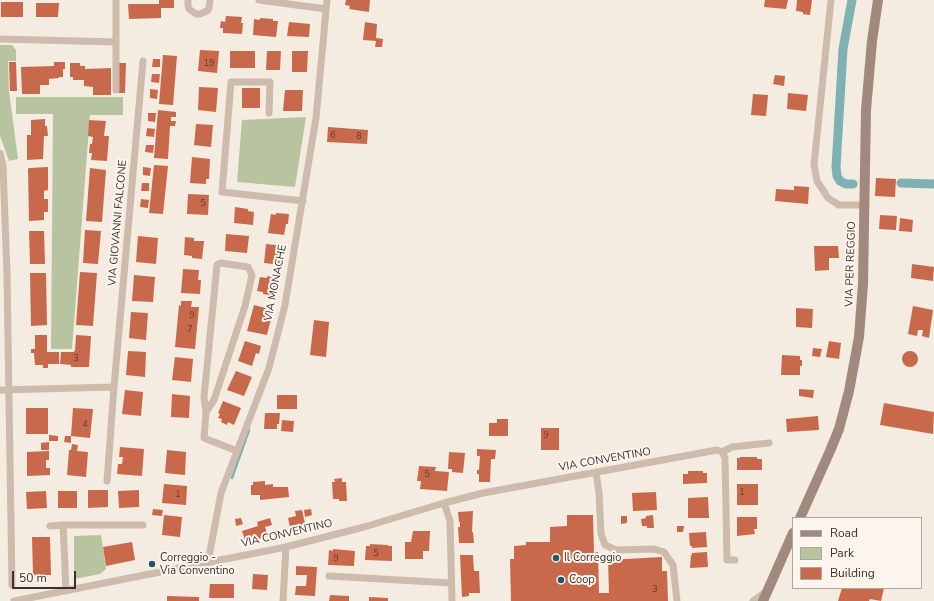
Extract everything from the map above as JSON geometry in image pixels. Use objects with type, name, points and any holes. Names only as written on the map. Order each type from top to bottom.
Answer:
[{"type":"main road","name":"VIA PER REGGIO","points":[[800,517],[835,439],[845,410],[852,377],[861,311],[866,110],[872,41],[878,0]]},
{"type":"main road","points":[[763,601],[792,535]]},
{"type":"street","points":[[116,0],[116,90]]},
{"type":"street","points":[[188,0],[189,9],[196,14],[207,11],[210,0]]},
{"type":"street","points":[[259,0],[326,8]]},
{"type":"street","name":"VIA MONACHE","points":[[208,562],[221,493],[269,368],[285,305],[316,118],[327,0]]},
{"type":"street","points":[[831,0],[814,165],[817,181],[828,198],[839,205],[864,205]]},
{"type":"street","points":[[0,39],[116,42]]},
{"type":"street","name":"VIA GIOVANNI FALCONE","points":[[107,481],[143,61]]},
{"type":"street","points":[[269,113],[270,82],[231,82],[222,192],[303,201]]},
{"type":"street","points":[[0,153],[3,161],[4,181],[12,586]]},
{"type":"street","points":[[206,412],[214,400],[245,306],[252,275],[248,267],[221,263],[216,265],[204,398],[206,412],[204,438],[237,451]]},
{"type":"street","points":[[0,390],[114,387]]},
{"type":"street","name":"VIA CONVENTINO","points":[[14,601],[39,599],[66,590],[286,547],[364,527],[444,503],[495,491],[717,450],[722,452],[732,447],[768,443]]},
{"type":"street","points":[[722,452],[725,458],[727,560],[735,560]]},
{"type":"street","points":[[596,472],[599,493],[601,534],[606,545],[616,550],[654,549],[664,552],[674,564],[677,601]]},
{"type":"street","points":[[444,503],[450,521],[452,601]]},
{"type":"street","points":[[50,526],[143,524]]},
{"type":"street","points":[[63,525],[66,590]]},
{"type":"street","points":[[283,601],[286,547]]},
{"type":"street","points":[[329,576],[451,583]]},
{"type":"street","points":[[753,601],[767,591]]},
{"type":"green space","points":[[0,45],[12,45],[16,50],[16,61],[8,61],[9,91],[18,159],[9,161],[0,136]]},
{"type":"green space","points":[[16,97],[123,97],[123,115],[90,115],[72,349],[51,349],[53,114],[16,114]]},
{"type":"green space","points":[[306,117],[295,187],[237,182],[242,120]]},
{"type":"green space","points":[[101,535],[106,569],[100,574],[74,579],[74,536]]},
{"type":"building","points":[[159,0],[174,0],[174,8],[161,8],[161,18],[129,19],[128,4],[159,4]]},
{"type":"building","points":[[346,0],[370,0],[369,12],[349,9],[350,6],[345,5]]},
{"type":"building","points":[[765,0],[788,0],[786,9],[764,7]]},
{"type":"building","points":[[797,0],[812,0],[810,15],[796,11]]},
{"type":"building","points":[[1,2],[23,2],[23,17],[1,17]]},
{"type":"building","points":[[36,3],[59,3],[58,17],[36,17]]},
{"type":"building","points":[[226,16],[242,17],[242,34],[223,33],[223,28],[220,28],[221,21],[225,22]]},
{"type":"building","points":[[260,18],[278,21],[276,37],[253,35],[254,19],[260,20]]},
{"type":"building","points":[[289,22],[310,24],[309,37],[287,36]]},
{"type":"building","points":[[365,22],[377,24],[376,38],[383,39],[382,47],[375,47],[376,41],[363,40]]},
{"type":"building","points":[[200,50],[219,51],[217,73],[198,71]]},
{"type":"building","points":[[230,51],[255,51],[255,68],[230,68]]},
{"type":"building","points":[[267,51],[281,51],[280,70],[266,70]]},
{"type":"building","points":[[292,51],[308,51],[307,72],[292,72]]},
{"type":"building","points":[[163,55],[177,56],[173,105],[159,104]]},
{"type":"building","points":[[153,59],[160,59],[160,67],[152,67]]},
{"type":"building","points":[[9,62],[16,62],[17,91],[10,91]]},
{"type":"building","points":[[54,62],[65,62],[63,77],[49,79],[49,85],[40,85],[40,94],[22,94],[21,67],[54,66]]},
{"type":"building","points":[[70,63],[80,63],[80,66],[85,66],[85,69],[111,68],[111,95],[93,95],[93,87],[84,86],[84,80],[73,80],[73,77],[70,77]]},
{"type":"building","points":[[118,63],[126,63],[125,93],[118,93]]},
{"type":"building","points":[[152,74],[160,74],[159,83],[151,82]]},
{"type":"building","points":[[775,75],[785,76],[784,86],[773,84]]},
{"type":"building","points":[[199,87],[218,88],[216,112],[198,110]]},
{"type":"building","points":[[242,88],[260,88],[260,108],[242,108]]},
{"type":"building","points":[[150,89],[158,90],[157,99],[150,98]]},
{"type":"building","points":[[285,90],[303,90],[302,111],[283,111]]},
{"type":"building","points":[[788,93],[808,95],[806,111],[787,109]]},
{"type":"building","points":[[753,94],[768,95],[766,116],[751,115]]},
{"type":"building","points":[[158,110],[176,112],[176,117],[171,117],[171,121],[176,121],[175,126],[170,126],[168,159],[154,158]]},
{"type":"building","points":[[148,113],[156,113],[155,122],[148,121]]},
{"type":"building","points":[[45,119],[45,126],[47,126],[48,136],[44,136],[43,159],[27,160],[27,135],[31,135],[31,120]]},
{"type":"building","points":[[89,120],[106,121],[104,136],[109,136],[107,161],[91,160],[92,153],[89,153],[90,144],[92,144],[93,137],[88,136]]},
{"type":"building","points":[[196,124],[213,125],[211,147],[194,145]]},
{"type":"building","points":[[328,127],[368,130],[367,144],[327,142]]},
{"type":"building","points":[[147,128],[155,129],[154,137],[146,136]]},
{"type":"building","points":[[146,145],[154,145],[153,153],[145,152]]},
{"type":"building","points":[[192,157],[210,159],[209,179],[206,179],[206,184],[190,183]]},
{"type":"building","points":[[154,165],[168,166],[163,214],[149,213]]},
{"type":"building","points":[[48,167],[48,190],[44,191],[44,199],[48,199],[48,212],[44,212],[44,220],[29,221],[28,169]]},
{"type":"building","points":[[143,167],[151,168],[150,176],[143,175]]},
{"type":"building","points":[[90,168],[106,170],[102,222],[86,221]]},
{"type":"building","points":[[876,178],[896,179],[895,197],[875,196]]},
{"type":"building","points":[[142,183],[149,183],[149,191],[141,191]]},
{"type":"building","points":[[794,186],[809,187],[808,204],[775,201],[776,189],[794,190]]},
{"type":"building","points":[[188,194],[209,195],[208,215],[187,214]]},
{"type":"building","points":[[141,199],[149,200],[148,208],[140,207]]},
{"type":"building","points":[[235,207],[248,209],[248,211],[254,212],[253,225],[234,223]]},
{"type":"building","points":[[276,213],[289,214],[288,224],[286,224],[284,235],[268,233],[271,214],[276,215]]},
{"type":"building","points":[[880,215],[897,216],[896,230],[879,229]]},
{"type":"building","points":[[900,218],[913,220],[912,232],[899,231]]},
{"type":"building","points":[[85,230],[101,231],[98,264],[83,263]]},
{"type":"building","points":[[29,231],[44,231],[45,264],[30,264]]},
{"type":"building","points":[[226,234],[249,236],[247,253],[225,251]]},
{"type":"building","points":[[138,236],[158,238],[156,264],[136,262]]},
{"type":"building","points":[[185,237],[194,238],[194,241],[204,241],[202,259],[184,255]]},
{"type":"building","points":[[266,244],[284,246],[281,265],[264,263]]},
{"type":"building","points":[[814,246],[838,246],[839,258],[829,258],[829,270],[815,271]]},
{"type":"building","points":[[912,264],[934,267],[933,281],[911,278]]},
{"type":"building","points":[[183,269],[199,270],[198,280],[201,280],[200,294],[181,293]]},
{"type":"building","points":[[80,272],[97,273],[93,326],[76,325]]},
{"type":"building","points":[[30,273],[46,273],[47,325],[31,326]]},
{"type":"building","points":[[134,275],[155,277],[153,302],[132,301]]},
{"type":"building","points":[[267,276],[279,279],[275,296],[263,294],[263,292],[257,291],[260,277],[267,278]]},
{"type":"building","points":[[181,301],[192,301],[191,307],[199,307],[195,349],[175,347],[179,305],[181,306]]},
{"type":"building","points":[[254,305],[273,310],[267,335],[247,331]]},
{"type":"building","points":[[913,306],[933,310],[929,338],[922,336],[923,330],[918,330],[917,336],[908,334]]},
{"type":"building","points":[[796,308],[813,309],[812,328],[796,327]]},
{"type":"building","points":[[131,312],[148,313],[146,340],[129,338]]},
{"type":"building","points":[[314,320],[329,322],[326,357],[310,355]]},
{"type":"building","points":[[35,335],[47,335],[47,352],[59,352],[59,364],[48,364],[48,368],[43,368],[43,365],[35,365],[34,353],[31,353],[31,349],[35,349]]},
{"type":"building","points":[[76,335],[91,336],[89,367],[71,367],[71,365],[60,364],[61,352],[75,351]]},
{"type":"building","points":[[245,341],[261,346],[259,354],[256,353],[252,366],[238,361]]},
{"type":"building","points":[[829,341],[841,343],[839,359],[826,357]]},
{"type":"building","points":[[813,348],[822,349],[820,357],[812,356]]},
{"type":"building","points":[[128,351],[146,352],[145,377],[126,375]]},
{"type":"building","points":[[910,351],[916,353],[918,359],[916,365],[910,367],[904,365],[902,359],[904,353]]},
{"type":"building","points":[[782,355],[800,356],[802,366],[800,366],[800,375],[781,375]]},
{"type":"building","points":[[175,357],[193,359],[191,382],[172,380]]},
{"type":"building","points":[[236,371],[252,377],[244,396],[227,390]]},
{"type":"building","points":[[799,389],[814,390],[813,398],[799,396]]},
{"type":"building","points":[[125,390],[143,392],[141,416],[122,414]]},
{"type":"building","points":[[172,394],[190,396],[189,418],[171,417]]},
{"type":"building","points":[[277,395],[297,395],[297,409],[277,409]]},
{"type":"building","points":[[223,401],[241,408],[234,425],[228,422],[227,425],[221,422],[222,419],[218,418],[220,414],[218,413]]},
{"type":"building","points":[[884,403],[934,412],[933,434],[880,425]]},
{"type":"building","points":[[26,408],[48,408],[48,434],[26,434]]},
{"type":"building","points":[[73,408],[93,409],[90,438],[71,436]]},
{"type":"building","points":[[265,413],[280,413],[277,429],[264,429]]},
{"type":"building","points":[[818,416],[819,430],[787,432],[786,419]]},
{"type":"building","points":[[497,419],[508,419],[508,436],[489,436],[489,423],[497,423]]},
{"type":"building","points":[[282,420],[294,421],[293,432],[281,431]]},
{"type":"building","points":[[541,428],[559,428],[559,450],[541,450]]},
{"type":"building","points":[[49,435],[58,436],[58,441],[49,441]]},
{"type":"building","points":[[65,436],[71,436],[71,443],[64,442]]},
{"type":"building","points":[[49,442],[49,450],[41,450],[41,443]]},
{"type":"building","points":[[72,444],[78,445],[77,451],[88,452],[86,477],[67,475],[69,450],[71,450]]},
{"type":"building","points":[[120,447],[144,449],[142,476],[117,474],[118,464],[122,464],[123,457],[119,457]]},
{"type":"building","points":[[477,449],[496,450],[495,459],[491,459],[490,482],[479,482],[479,474],[477,474],[477,470],[479,470],[480,456],[477,456]]},
{"type":"building","points":[[167,450],[186,452],[185,475],[165,473]]},
{"type":"building","points":[[49,451],[49,460],[46,460],[46,468],[50,468],[50,475],[27,476],[27,452]]},
{"type":"building","points":[[449,452],[465,453],[463,473],[452,472],[452,469],[448,469]]},
{"type":"building","points":[[757,457],[757,459],[762,459],[762,470],[737,470],[737,458]]},
{"type":"building","points":[[419,466],[436,467],[435,471],[449,472],[447,491],[420,489],[421,481],[417,481]]},
{"type":"building","points":[[688,471],[703,471],[703,473],[707,473],[707,483],[683,484],[683,474],[688,474]]},
{"type":"building","points":[[342,478],[342,482],[346,482],[347,501],[333,499],[332,482],[335,482],[334,479]]},
{"type":"building","points":[[265,481],[265,485],[273,484],[273,487],[288,487],[289,497],[260,500],[260,495],[251,495],[251,485],[253,485],[253,482]]},
{"type":"building","points":[[164,484],[187,486],[186,505],[162,503]]},
{"type":"building","points":[[737,484],[758,484],[758,505],[737,505]]},
{"type":"building","points":[[88,490],[108,490],[108,507],[88,508]]},
{"type":"building","points":[[139,490],[139,507],[119,508],[118,491]]},
{"type":"building","points":[[46,491],[47,508],[27,509],[26,492]]},
{"type":"building","points":[[58,491],[77,491],[77,508],[58,508]]},
{"type":"building","points":[[656,492],[657,510],[633,511],[632,493]]},
{"type":"building","points":[[708,497],[709,518],[688,518],[688,498]]},
{"type":"building","points":[[153,509],[163,510],[162,516],[152,515]]},
{"type":"building","points":[[311,509],[312,515],[305,517],[304,510]]},
{"type":"building","points":[[302,510],[306,528],[291,532],[288,518],[296,516],[295,511]]},
{"type":"building","points":[[473,511],[472,532],[474,543],[459,543],[458,527],[460,527],[460,522],[458,512]]},
{"type":"building","points":[[164,515],[182,517],[180,537],[162,535]]},
{"type":"building","name":"Il Correggio","points":[[567,515],[593,515],[594,553],[598,552],[599,593],[609,593],[608,560],[662,557],[662,571],[667,571],[668,601],[511,601],[510,559],[514,559],[514,546],[526,545],[526,542],[550,542],[550,527],[567,526]]},
{"type":"building","points":[[653,515],[654,528],[642,526],[641,519],[646,518],[646,516]]},
{"type":"building","points":[[621,516],[627,516],[627,523],[621,524]]},
{"type":"building","points":[[737,517],[757,517],[757,529],[754,529],[755,534],[737,536]]},
{"type":"building","points":[[241,518],[243,524],[236,526],[235,519]]},
{"type":"building","points":[[270,518],[272,525],[265,527],[268,536],[246,543],[242,531],[258,526],[257,522]]},
{"type":"building","points":[[677,526],[684,526],[683,532],[677,532]]},
{"type":"building","points":[[413,531],[430,531],[429,551],[423,551],[423,559],[405,559],[405,542],[411,542]]},
{"type":"building","points":[[706,532],[707,547],[692,548],[692,546],[690,546],[689,533]]},
{"type":"building","points":[[32,537],[50,537],[51,575],[33,575]]},
{"type":"building","points":[[132,542],[135,560],[106,566],[103,547]]},
{"type":"building","points":[[370,544],[392,546],[392,561],[365,560],[366,546],[370,546]]},
{"type":"building","points":[[333,549],[355,551],[354,566],[328,565],[329,550],[333,551]]},
{"type":"building","points":[[707,552],[708,567],[690,568],[692,553]]},
{"type":"building","points":[[460,555],[473,555],[474,571],[479,571],[480,593],[469,593],[469,596],[462,597]]},
{"type":"building","points":[[296,566],[317,567],[315,596],[295,595],[296,586],[306,586],[307,575],[296,575]]},
{"type":"building","points":[[253,574],[268,575],[267,590],[252,589]]},
{"type":"building","points":[[210,584],[234,584],[234,598],[209,598]]},
{"type":"building","points":[[842,589],[884,589],[881,601],[870,599],[869,601],[838,601]]},
{"type":"building","points":[[330,595],[349,596],[349,601],[329,601]]},
{"type":"building","points":[[167,596],[199,597],[199,601],[167,601]]},
{"type":"building","points":[[369,597],[388,598],[388,601],[369,601]]},
{"type":"waterway","points":[[852,0],[843,49],[836,167],[837,176],[840,181],[846,184],[853,184]]},
{"type":"waterway","points":[[901,183],[934,184]]},
{"type":"waterway","points":[[232,478],[249,430]]},
{"type":"place","name":"Il Correggio","points":[[556,558]]},
{"type":"place","name":"Correggio - Via Conventino","points":[[152,564]]},
{"type":"place","name":"Coop","points":[[561,580]]}]
